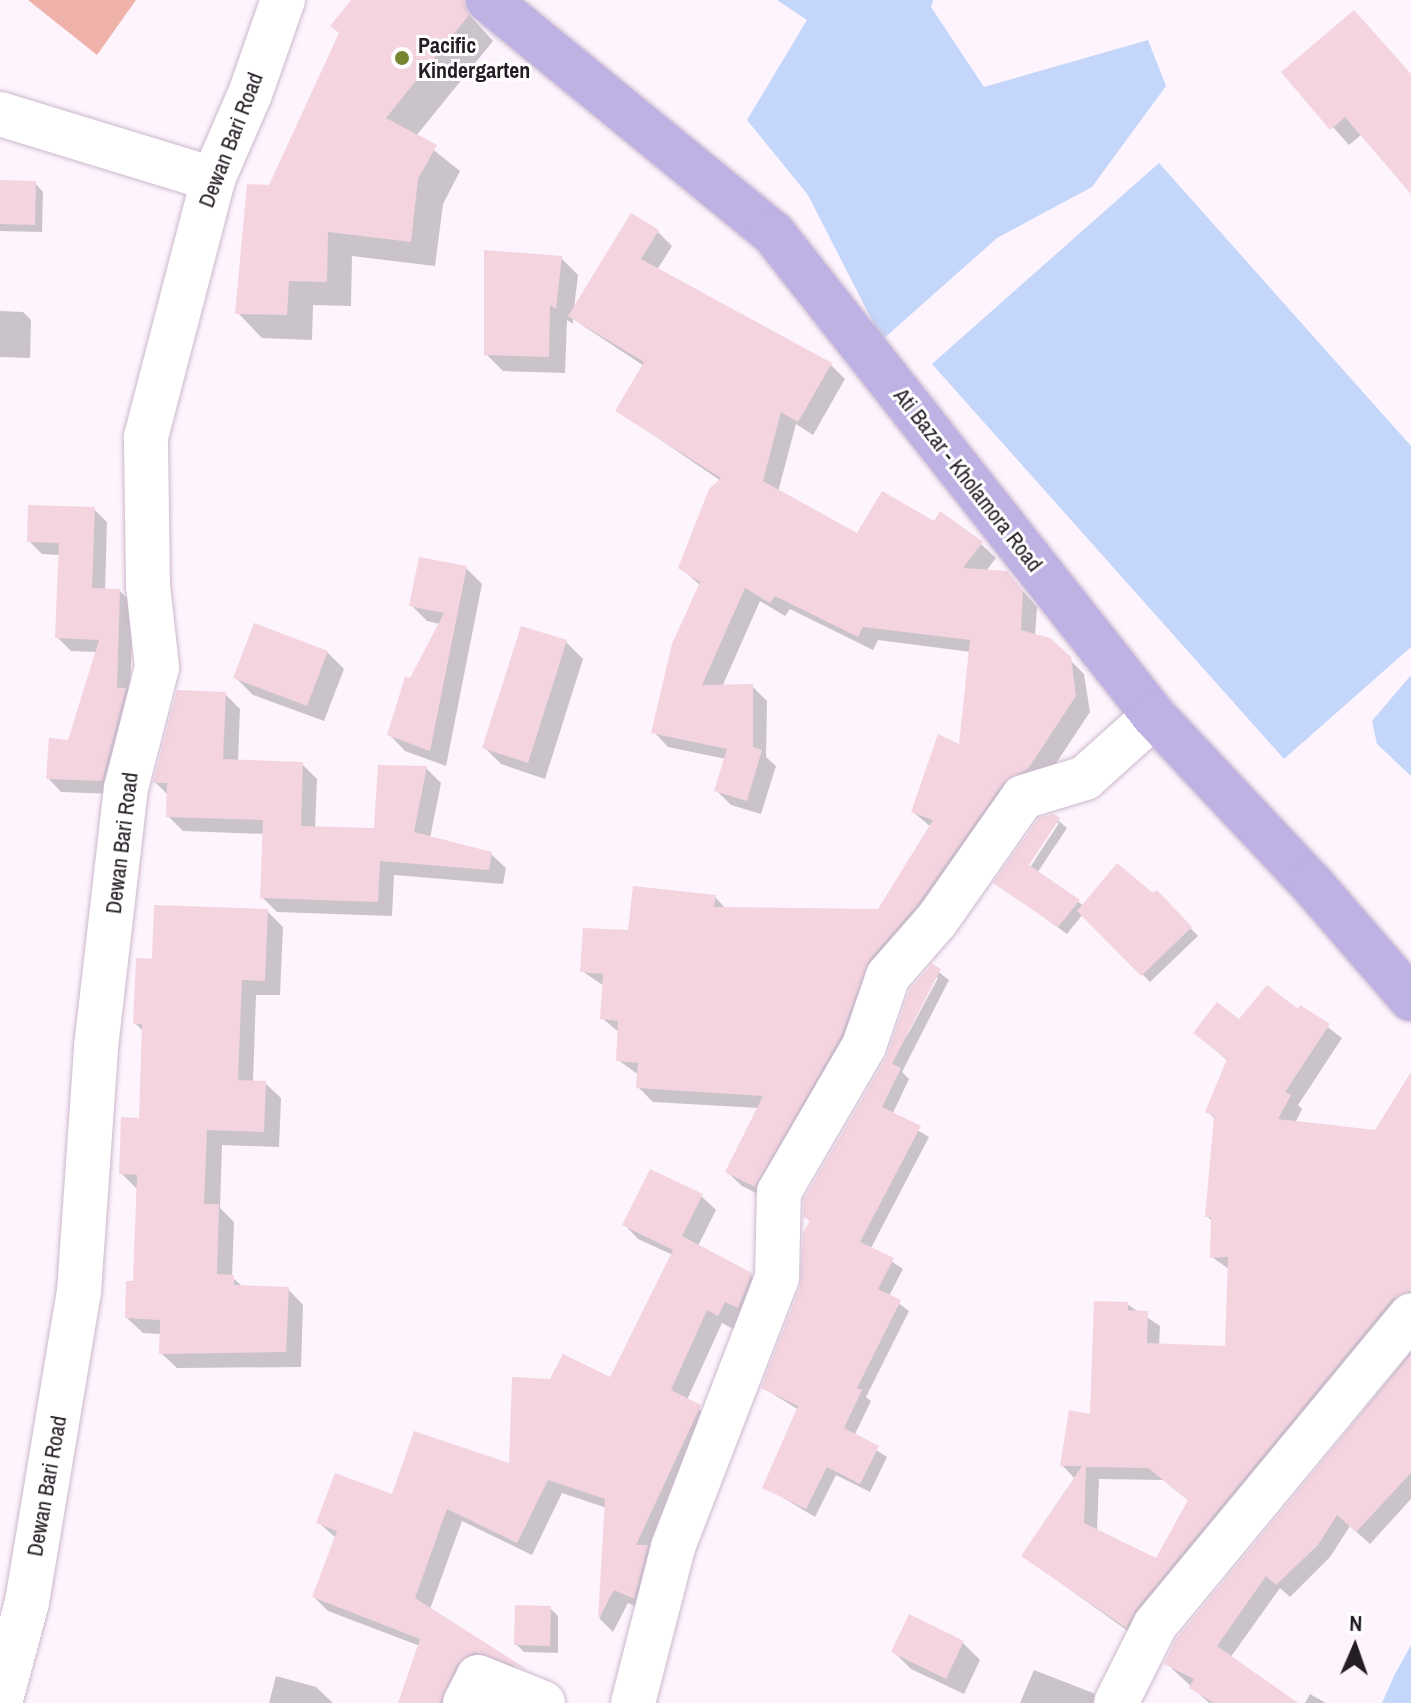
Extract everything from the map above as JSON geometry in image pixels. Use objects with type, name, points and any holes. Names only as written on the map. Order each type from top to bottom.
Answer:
[{"type":"main road","name":"Ati Bazar - Kholamora Road","points":[[488,0],[773,233],[1154,716],[1311,883],[1411,999]]},
{"type":"street","name":"Dewan Bari Road","points":[[0,1703],[14,1598],[79,1292],[96,1047],[126,788],[157,667],[148,585],[146,437],[213,179],[250,94],[283,0]]},
{"type":"street","points":[[0,114],[213,179]]},
{"type":"street","points":[[633,1703],[673,1547],[777,1278],[779,1192],[864,1046],[888,976],[979,865],[1023,797],[1085,778],[1154,716]]},
{"type":"street","points":[[1116,1703],[1155,1625],[1411,1315]]},
{"type":"street","points":[[465,1703],[478,1677],[543,1703]]},
{"type":"shaded area","points":[[28,0],[136,0],[97,55]]},
{"type":"water","points":[[777,0],[933,0],[931,7],[984,87],[1148,40],[1166,86],[1092,187],[997,238],[882,340],[808,195],[747,120],[807,20]]},
{"type":"water","points":[[1159,163],[1411,446],[1411,647],[1284,759],[932,364]]},
{"type":"water","points":[[1411,675],[1411,776],[1377,744],[1372,721]]},
{"type":"water","points":[[1411,1645],[1411,1703],[1382,1703],[1394,1676]]},
{"type":"building","points":[[351,0],[464,0],[469,15],[386,118],[437,145],[418,179],[411,242],[328,232],[327,282],[289,281],[287,315],[235,314],[247,184],[269,185],[339,33],[330,26]]},
{"type":"building","points":[[1354,10],[1411,74],[1411,194],[1345,117],[1330,130],[1281,72]]},
{"type":"building","points":[[0,180],[36,181],[35,225],[0,224]]},
{"type":"building","points":[[631,213],[659,230],[641,259],[832,363],[798,422],[781,412],[763,481],[857,533],[882,491],[934,521],[940,511],[983,542],[963,568],[1007,571],[1023,591],[1021,630],[1050,638],[1071,657],[1076,696],[1028,769],[1003,783],[917,905],[869,960],[841,1036],[755,1187],[725,1172],[763,1096],[636,1088],[638,1063],[616,1061],[618,1021],[600,1019],[603,974],[580,972],[583,928],[628,930],[633,886],[716,895],[714,907],[878,909],[933,820],[911,812],[938,734],[959,744],[970,640],[863,627],[858,637],[775,596],[770,603],[745,588],[702,685],[753,684],[753,747],[762,750],[747,801],[714,791],[727,749],[651,733],[672,644],[700,582],[678,568],[709,489],[721,478],[615,411],[644,362],[568,316]]},
{"type":"building","points":[[484,250],[562,256],[556,309],[550,305],[549,357],[484,355]]},
{"type":"building","points":[[28,505],[95,507],[92,588],[120,589],[117,688],[126,688],[102,781],[46,779],[49,738],[68,740],[99,640],[55,638],[59,543],[27,542]]},
{"type":"building","points":[[419,557],[467,566],[430,751],[387,735],[405,677],[410,678],[444,613],[409,606]]},
{"type":"building","points":[[254,623],[328,651],[307,706],[233,678]]},
{"type":"building","points":[[521,626],[567,640],[528,763],[482,748]]},
{"type":"building","points":[[177,690],[226,692],[223,759],[303,762],[301,826],[374,828],[378,765],[427,766],[414,832],[492,852],[489,870],[380,861],[378,902],[260,898],[263,820],[166,817],[167,783],[153,783]]},
{"type":"building","points":[[1054,814],[1060,818],[1029,865],[1080,900],[1058,927],[993,883],[1039,818]]},
{"type":"building","points":[[1117,863],[1153,893],[1157,890],[1192,927],[1141,976],[1077,911]]},
{"type":"building","points":[[154,905],[268,909],[265,981],[242,980],[238,1080],[266,1081],[264,1132],[207,1130],[204,1204],[219,1204],[217,1274],[234,1275],[234,1285],[289,1287],[286,1352],[159,1354],[160,1320],[125,1318],[126,1281],[133,1281],[137,1175],[119,1174],[121,1117],[139,1118],[142,1024],[133,1024],[136,958],[152,959]]},
{"type":"building","points":[[932,964],[941,969],[892,1064],[901,1068],[882,1107],[921,1126],[860,1242],[894,1258],[878,1289],[901,1300],[857,1388],[862,1390],[844,1428],[879,1446],[860,1484],[827,1467],[806,1509],[762,1488],[798,1406],[761,1388],[800,1287],[803,1233],[810,1220],[803,1217],[804,1199],[886,1058],[910,989]]},
{"type":"building","points":[[1267,985],[1298,1009],[1300,1005],[1330,1024],[1285,1092],[1291,1095],[1278,1119],[1375,1130],[1411,1072],[1411,1291],[1392,1299],[1136,1609],[1126,1628],[1021,1556],[1082,1466],[1060,1466],[1069,1410],[1090,1414],[1094,1301],[1128,1302],[1128,1310],[1148,1311],[1147,1343],[1225,1346],[1228,1257],[1210,1258],[1211,1217],[1205,1217],[1214,1116],[1205,1112],[1227,1059],[1193,1033],[1217,1002],[1239,1019]],"holes":[[[1086,1467],[1148,1468],[1188,1500],[1156,1558],[1084,1523]]]},
{"type":"building","points":[[650,1169],[703,1194],[682,1236],[752,1273],[738,1308],[725,1302],[718,1316],[707,1310],[671,1390],[701,1405],[636,1545],[648,1545],[634,1599],[614,1590],[598,1620],[605,1499],[548,1480],[517,1543],[447,1509],[415,1598],[528,1670],[474,1652],[456,1666],[440,1703],[398,1703],[420,1639],[312,1597],[337,1531],[316,1523],[335,1473],[392,1494],[414,1431],[509,1463],[512,1377],[550,1379],[563,1354],[610,1377],[673,1250],[622,1225]]},
{"type":"building","points":[[1411,1354],[1411,1473],[1356,1532],[1337,1515],[1318,1545],[1276,1585],[1266,1576],[1217,1646],[1298,1703],[1214,1703],[1189,1688],[1194,1679],[1164,1664],[1176,1639]]},
{"type":"building","points":[[515,1605],[551,1606],[550,1646],[514,1645]]},
{"type":"building","points":[[909,1614],[964,1641],[946,1679],[891,1652]]},
{"type":"place","name":"Pacific Kindergarten","points":[[402,58]]}]
